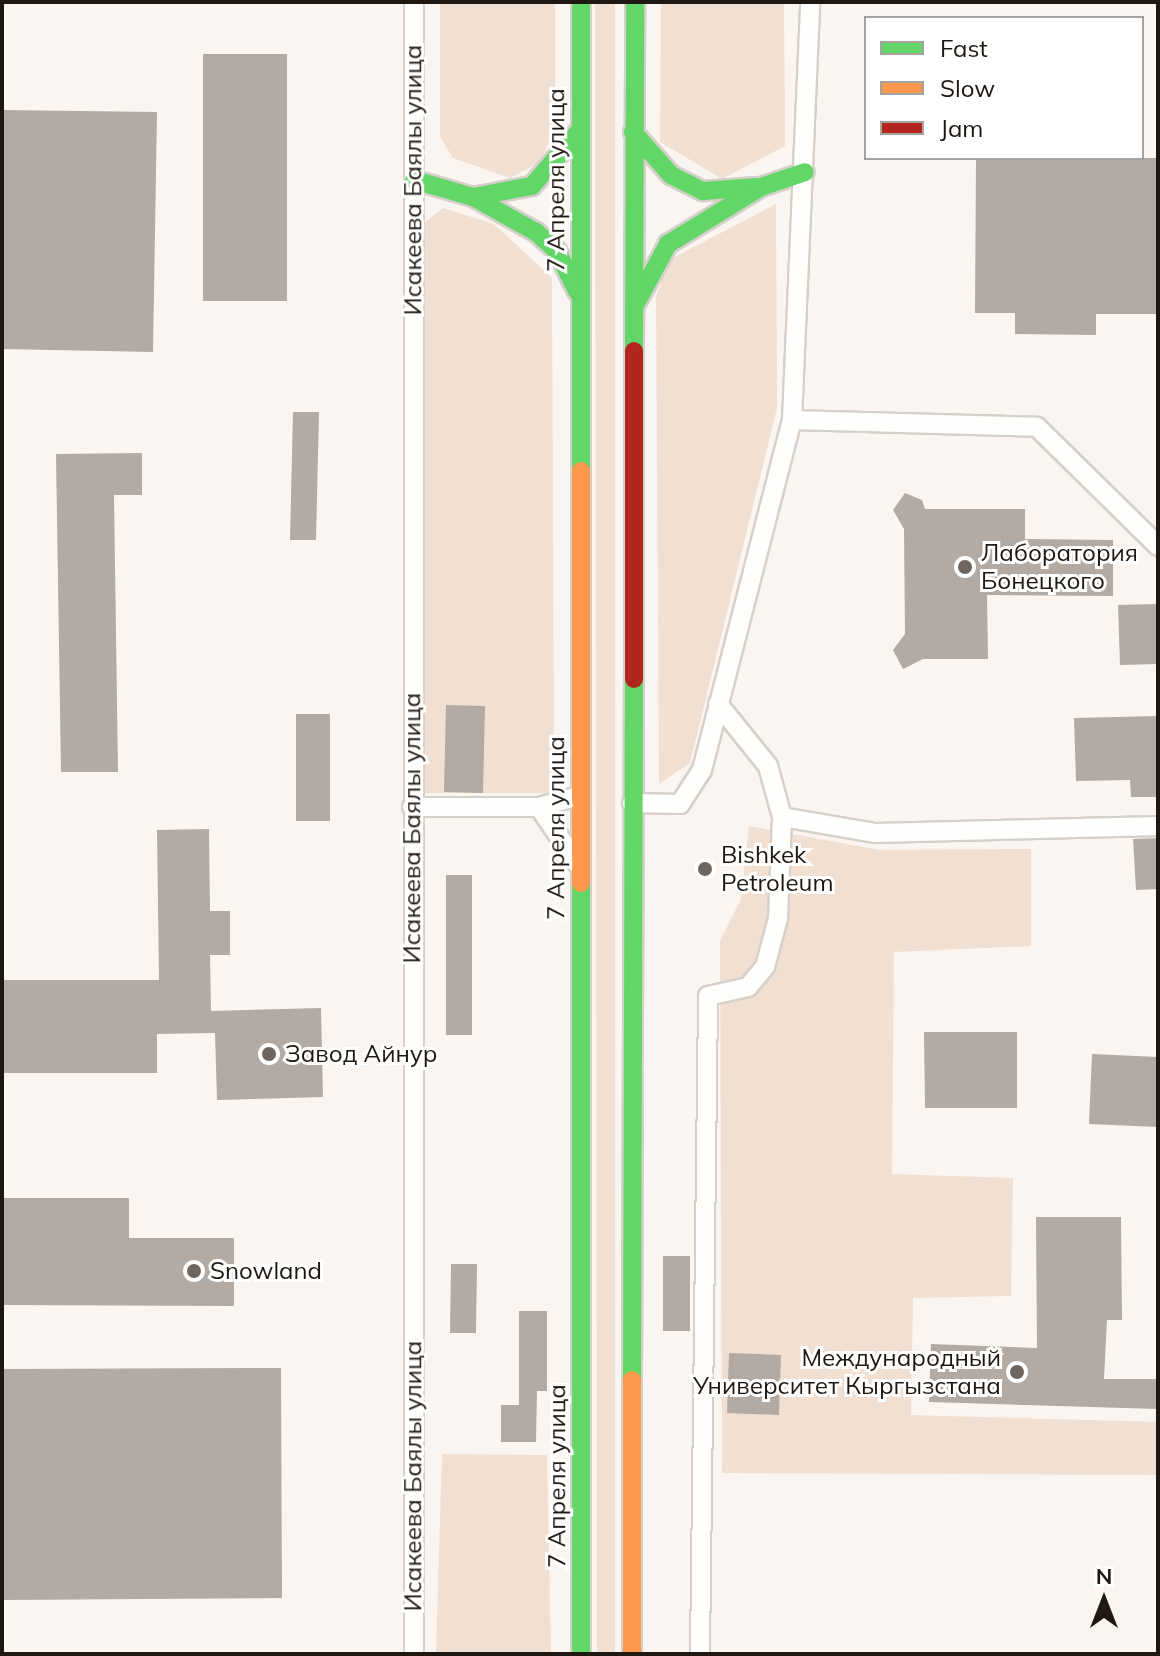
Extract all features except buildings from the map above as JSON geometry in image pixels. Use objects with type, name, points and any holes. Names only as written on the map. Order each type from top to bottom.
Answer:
[{"type":"main road","name":"7 Апреля улица","points":[[581,2],[581,1654]]},
{"type":"main road","points":[[632,1654],[632,310],[635,2]]},
{"type":"main road","points":[[473,197],[532,186],[580,130]]},
{"type":"main road","points":[[633,132],[671,175],[703,191],[761,187]]},
{"type":"main road","points":[[632,310],[668,244],[761,187],[805,172]]},
{"type":"main road","points":[[414,180],[473,197],[536,232],[557,251],[580,299]]},
{"type":"street","name":"Исакеева Баялы улица","points":[[414,2],[414,1654]]},
{"type":"street","points":[[632,803],[680,804],[702,770],[792,420],[810,2]]},
{"type":"street","points":[[792,420],[1037,427],[1158,546]]},
{"type":"street","points":[[700,1654],[708,996],[748,987],[765,967],[778,918],[782,817],[768,766],[718,704]]},
{"type":"street","points":[[412,807],[539,807],[579,796]]},
{"type":"street","points":[[539,807],[580,867]]},
{"type":"street","points":[[782,817],[876,833],[1158,826]]},
{"type":"shaded area","points":[[440,2],[555,2],[555,128],[540,162],[510,178],[453,158],[440,137]]},
{"type":"shaded area","points":[[595,2],[615,2],[615,1654],[597,1654]]},
{"type":"shaded area","points":[[661,2],[784,2],[785,146],[722,179],[660,142]]},
{"type":"shaded area","points":[[776,204],[777,408],[690,763],[659,784],[656,297],[669,260]]},
{"type":"shaded area","points":[[443,208],[494,224],[552,278],[554,793],[422,793],[413,385],[423,224]]},
{"type":"shaded area","points":[[749,826],[880,850],[1031,849],[1031,946],[894,952],[892,1174],[1013,1178],[1011,1296],[913,1298],[911,1415],[1158,1422],[1158,1475],[722,1473],[720,941],[741,899]]},
{"type":"shaded area","points":[[442,1454],[547,1455],[551,1654],[436,1654]]},
{"type":"traffic: fast","points":[[581,2],[581,471]]},
{"type":"traffic: fast","points":[[634,351],[635,2]]},
{"type":"traffic: fast","points":[[473,197],[532,186],[580,130]]},
{"type":"traffic: fast","points":[[633,132],[671,175],[703,191],[756,187]]},
{"type":"traffic: fast","points":[[634,307],[668,244],[761,187],[805,172]]},
{"type":"traffic: fast","points":[[414,180],[473,197],[536,232],[557,251],[577,291]]},
{"type":"traffic: fast","points":[[632,1380],[634,679]]},
{"type":"traffic: fast","points":[[581,883],[581,1654]]},
{"type":"traffic: slow","points":[[581,471],[581,883]]},
{"type":"traffic: slow","points":[[632,1380],[632,1654]]},
{"type":"traffic: jam","points":[[634,351],[634,679]]},
{"type":"place","name":"Лаборатория Бонецкого","points":[[965,567]]},
{"type":"place","name":"Bishkek Petroleum","points":[[705,869]]},
{"type":"place","name":"Завод Айнур","points":[[269,1054]]},
{"type":"place","name":"Snowland","points":[[194,1271]]},
{"type":"place","name":"Международный Университет Кыргызстана","points":[[1017,1372]]}]
